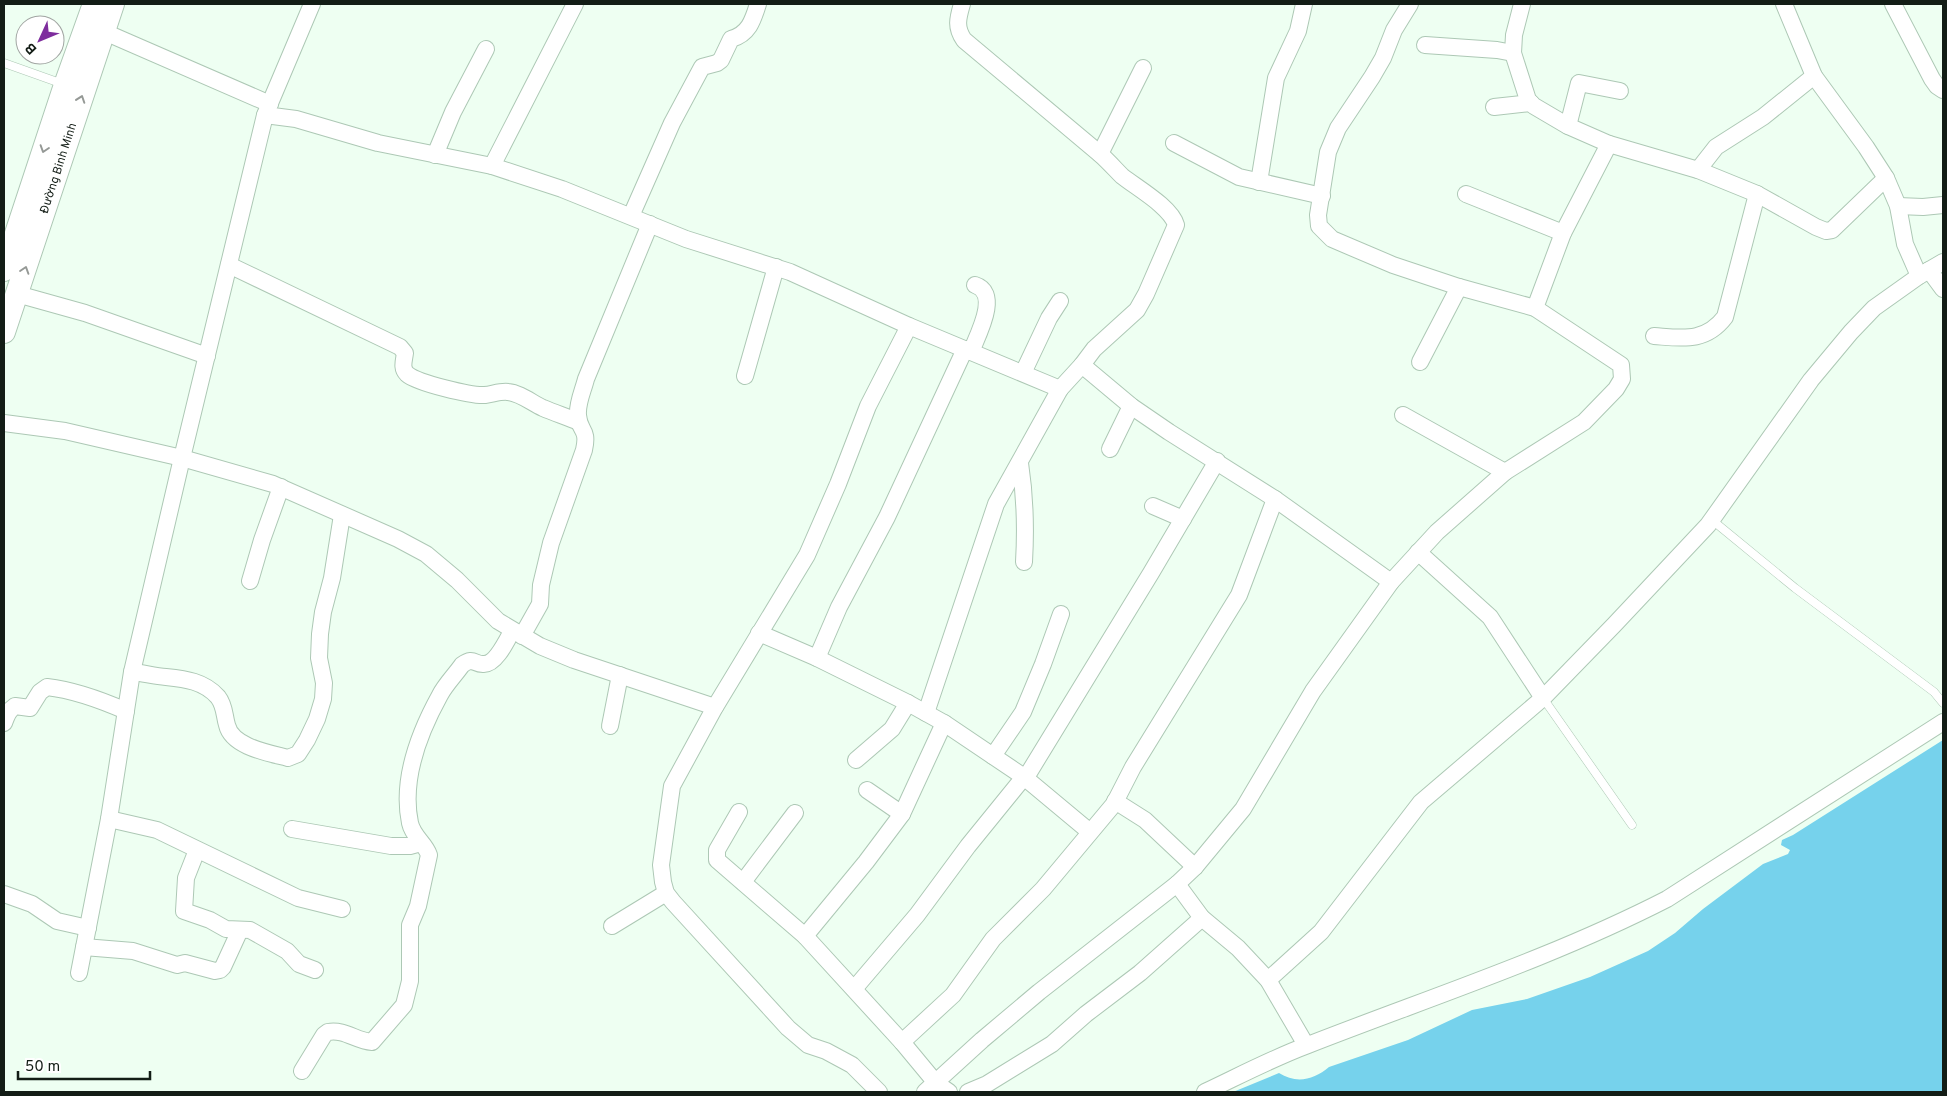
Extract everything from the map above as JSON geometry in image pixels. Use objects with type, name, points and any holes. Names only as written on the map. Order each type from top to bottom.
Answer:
[{"type":"main road","name":"Đường Binh Minh","points":[[4,270],[65,85],[95,20],[113,4]]},
{"type":"main road","name":"Đường Binh Minh","points":[[4,332],[17,294],[95,20]]},
{"type":"street","points":[[79,973],[109,819],[132,672],[182,458],[268,110],[312,4]]},
{"type":"street","points":[[492,166],[575,4]]},
{"type":"street","points":[[631,216],[672,123],[702,66],[717,63],[721,60],[732,39],[740,36],[750,26],[758,4]]},
{"type":"street","points":[[926,713],[996,504],[1002,492],[1060,389],[1094,349],[1137,310],[1146,294],[1176,225],[1169,212],[1121,175],[1100,154],[964,40],[957,26],[962,4]]},
{"type":"street","points":[[1259,182],[1276,78],[1298,31],[1304,4]]},
{"type":"street","points":[[739,812],[718,850],[716,856],[720,863],[804,936],[902,1042],[937,1089],[982,1040],[1038,992],[1177,884],[1195,867],[1243,809],[1313,691],[1391,582],[1437,532],[1505,472],[1584,422],[1606,401],[1622,379],[1621,365],[1535,308],[1459,287],[1393,265],[1332,239],[1319,226],[1318,215],[1328,152],[1338,128],[1372,77],[1383,58],[1394,30],[1410,4]]},
{"type":"street","points":[[1522,4],[1514,35],[1514,55],[1523,86],[1531,103],[1568,126],[1609,144],[1698,170],[1757,194],[1826,231],[1832,230],[1886,178]]},
{"type":"street","points":[[1784,4],[1814,76],[1866,146],[1886,178],[1898,206],[1905,244],[1930,269],[1943,289]]},
{"type":"street","points":[[1893,4],[1932,78],[1937,86],[1943,90]]},
{"type":"street","points":[[95,20],[268,110],[378,143],[492,166],[562,189],[712,248],[776,267],[830,289],[909,326],[1060,389]]},
{"type":"street","points":[[1425,45],[1497,50],[1514,55]]},
{"type":"street","points":[[435,155],[453,112],[486,49]]},
{"type":"street","points":[[1478,56],[1514,55]]},
{"type":"street","points":[[1100,154],[1144,68]]},
{"type":"street","points":[[1698,170],[1716,147],[1762,116],[1814,76]]},
{"type":"street","points":[[1568,126],[1579,83],[1620,92]]},
{"type":"street","points":[[1494,107],[1531,103]]},
{"type":"street","points":[[1174,143],[1226,171],[1259,182],[1322,196]]},
{"type":"street","points":[[1535,308],[1563,233],[1609,144]]},
{"type":"street","points":[[1466,194],[1563,233]]},
{"type":"street","points":[[1654,336],[1686,338],[1703,335],[1718,326],[1725,317],[1757,194]]},
{"type":"street","points":[[1898,206],[1923,207],[1943,205]]},
{"type":"street","points":[[302,1071],[324,1035],[328,1032],[345,1032],[361,1040],[372,1042],[404,1005],[410,981],[410,926],[418,906],[430,855],[417,839],[410,825],[409,776],[425,726],[440,694],[462,665],[472,660],[481,664],[490,663],[517,634],[540,604],[544,570],[553,536],[587,439],[579,422],[578,415],[586,379],[650,224]]},
{"type":"street","points":[[229,264],[400,347],[405,353],[404,369],[414,379],[474,394],[484,395],[507,391],[542,408],[579,422]]},
{"type":"street","points":[[745,376],[776,267]]},
{"type":"street","points":[[1268,980],[1321,932],[1420,802],[1544,698],[1712,520],[1811,380],[1851,332],[1874,308],[1930,269]]},
{"type":"street","points":[[817,658],[839,607],[887,516],[988,309],[984,292],[980,286],[975,285]]},
{"type":"street","points":[[1420,362],[1459,287]]},
{"type":"street","points":[[17,294],[84,313],[207,356]]},
{"type":"street","points":[[1023,374],[1049,318],[1060,301]]},
{"type":"street","points":[[879,1092],[852,1065],[826,1051],[808,1045],[788,1028],[666,893],[661,865],[672,786],[715,707],[807,555],[838,484],[868,406],[909,326]]},
{"type":"street","points":[[1082,365],[1131,406],[1168,432],[1275,499],[1391,582]]},
{"type":"street","points":[[1110,449],[1131,406]]},
{"type":"street","points":[[1403,415],[1505,472]]},
{"type":"street","points":[[4,423],[65,431],[182,458],[281,487],[398,539],[426,554],[457,580],[498,621],[517,634],[555,653],[715,707]]},
{"type":"street","points":[[854,989],[917,916],[968,846],[1024,778],[1217,461]]},
{"type":"street","points":[[1020,463],[1025,492],[1026,529],[1024,562]]},
{"type":"street","points":[[250,581],[281,487]]},
{"type":"street","points":[[902,1042],[953,995],[993,939],[1043,889],[1115,801],[1133,767],[1239,594],[1275,499]]},
{"type":"street","points":[[1154,506],[1183,519]]},
{"type":"street","points":[[132,672],[179,677],[200,683],[217,696],[222,703],[228,729],[234,739],[288,758],[298,754],[312,730],[323,699],[324,683],[319,658],[320,634],[323,612],[332,578],[342,515]]},
{"type":"street","points":[[1418,552],[1490,617],[1544,698]]},
{"type":"street","points":[[993,756],[1023,712],[1061,614]]},
{"type":"street","points":[[759,634],[817,658],[944,723],[1024,778],[1090,832]]},
{"type":"street","points":[[610,726],[620,675]]},
{"type":"street","points":[[4,722],[11,709],[16,706],[30,708],[40,692],[47,687],[108,703],[126,711]]},
{"type":"street","points":[[856,760],[892,729],[908,703]]},
{"type":"street","points":[[1205,1092],[1306,1045],[1470,984],[1629,918],[1667,900],[1943,722]]},
{"type":"street","points":[[804,936],[866,862],[902,814],[944,723]]},
{"type":"street","points":[[866,790],[902,814]]},
{"type":"street","points":[[1115,801],[1145,820],[1195,867]]},
{"type":"street","points":[[743,882],[795,813]]},
{"type":"street","points":[[109,819],[157,830],[298,898],[342,909]]},
{"type":"street","points":[[292,829],[392,846],[410,846],[421,843]]},
{"type":"street","points":[[197,850],[186,878],[184,911],[210,920],[226,929],[250,930],[288,951],[300,964],[315,970]]},
{"type":"street","points":[[1177,884],[1202,918],[1238,948],[1268,980],[1306,1045]]},
{"type":"street","points":[[612,926],[666,893]]},
{"type":"street","points":[[4,894],[32,904],[57,921],[88,928]]},
{"type":"street","points":[[968,1092],[987,1084],[1052,1044],[1086,1014],[1140,973],[1202,918]]},
{"type":"street","points":[[84,947],[133,952],[177,965],[185,964],[215,971],[223,967],[240,930]]},
{"type":"lane","points":[[4,63],[65,85]]},
{"type":"lane","points":[[1712,520],[1795,588],[1934,692],[1943,704]]},
{"type":"lane","points":[[1544,698],[1632,825]]},
{"type":"water","points":[[1943,740],[1943,1092],[1233,1092],[1279,1073],[1292,1079],[1311,1078],[1329,1067],[1408,1040],[1472,1010],[1527,999],[1590,977],[1648,951],[1675,933],[1703,909],[1763,864],[1788,854],[1790,850],[1781,845],[1782,840],[1793,835]]}]
